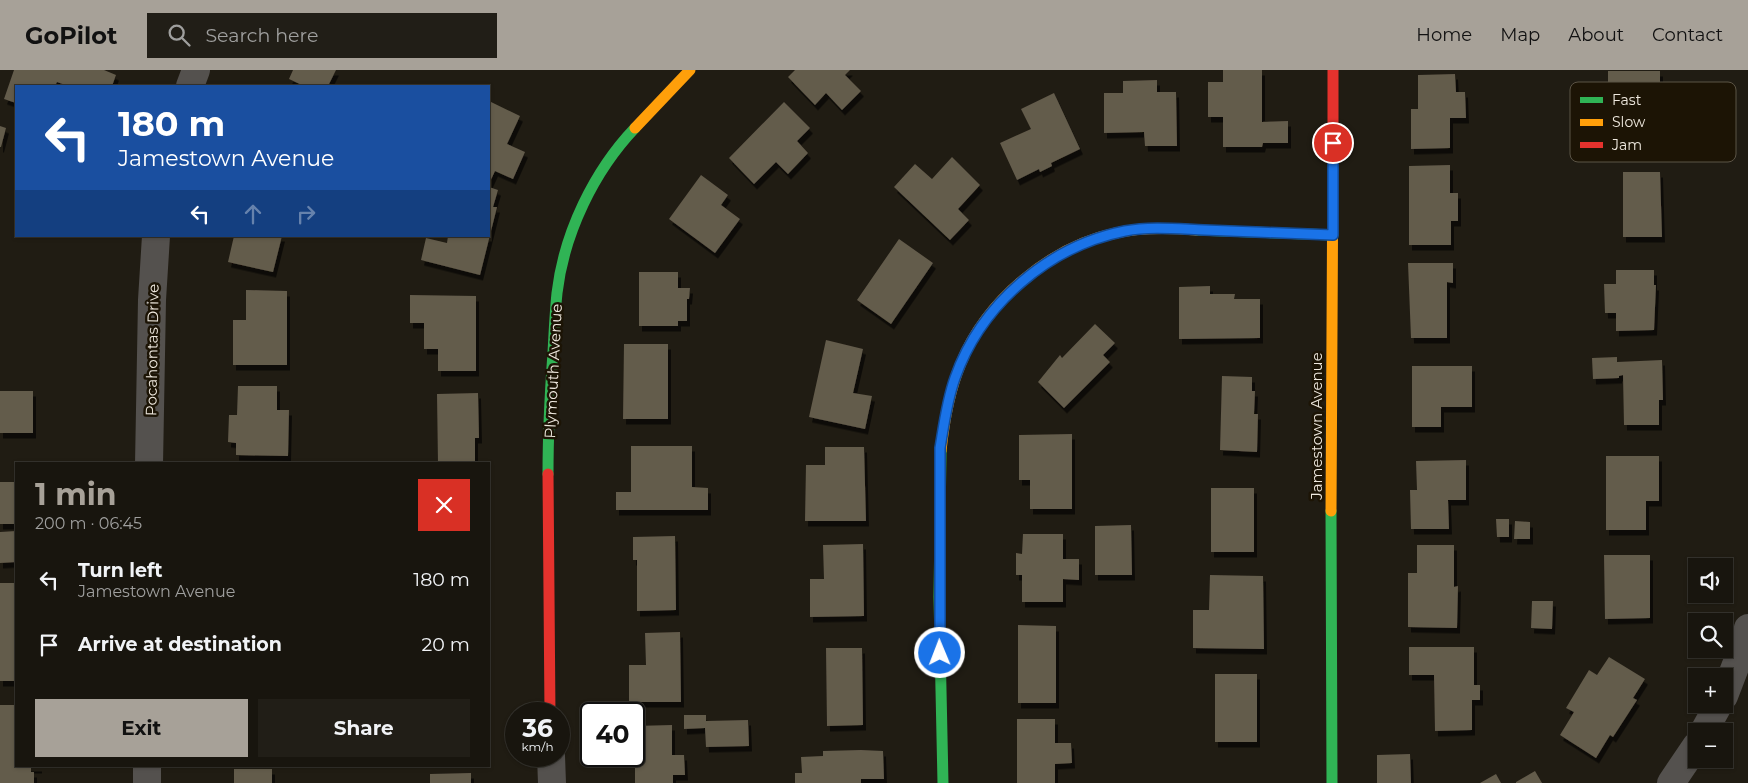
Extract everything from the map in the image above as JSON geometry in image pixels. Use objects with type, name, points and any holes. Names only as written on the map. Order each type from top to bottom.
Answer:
[{"type":"street","points":[[190,85],[196,70]]},
{"type":"street","name":"Plymouth Avenue","points":[[550,702],[548,418],[556,302],[564,257],[582,206],[602,170],[631,132],[690,70]]},
{"type":"street","name":"Jamestown Avenue","points":[[1332,783],[1330,689],[1334,70]]},
{"type":"street","points":[[943,783],[938,598],[940,448],[944,418],[955,378],[967,350],[982,325],[1014,289],[1037,270],[1070,250],[1101,238],[1127,231],[1184,229],[1333,235]]},
{"type":"street","name":"Pocahontas Drive","points":[[149,462],[152,300],[156,237]]},
{"type":"street","points":[[1733,673],[1745,642],[1748,628]]},
{"type":"street","points":[[1671,783],[1688,758]]},
{"type":"street","points":[[147,767],[147,783]]},
{"type":"street","points":[[551,767],[552,783]]},
{"type":"building","points":[[14,70],[104,70],[116,75],[112,85],[65,85],[57,82],[56,85],[15,85],[15,103],[4,99]]},
{"type":"building","points":[[293,70],[336,70],[328,85],[302,85],[289,79]]},
{"type":"building","points":[[795,70],[850,70],[845,75],[861,91],[842,110],[826,93],[815,105],[788,77]]},
{"type":"building","points":[[1223,70],[1262,70],[1262,122],[1288,121],[1288,143],[1263,143],[1262,147],[1223,147],[1223,117],[1208,117],[1208,82],[1223,82]]},
{"type":"building","points":[[1608,71],[1660,71],[1660,82],[1608,82]]},
{"type":"building","points":[[1455,74],[1456,92],[1465,92],[1466,118],[1450,118],[1450,148],[1411,149],[1411,109],[1418,109],[1418,75]]},
{"type":"building","points":[[1157,80],[1157,92],[1176,92],[1177,146],[1145,146],[1144,132],[1104,133],[1104,93],[1123,93],[1123,81]]},
{"type":"building","points":[[1054,93],[1080,149],[1051,163],[1052,166],[1040,172],[1039,169],[1017,180],[1000,143],[1031,129],[1021,109]]},
{"type":"building","points":[[490,101],[520,116],[507,144],[525,152],[513,179],[495,171],[490,182]]},
{"type":"building","points":[[784,102],[810,128],[797,141],[808,153],[788,174],[776,162],[754,184],[729,158]]},
{"type":"building","points":[[0,126],[6,128],[1,147],[0,147]]},
{"type":"building","points":[[952,157],[980,185],[958,209],[969,220],[950,240],[894,187],[915,164],[932,179]]},
{"type":"building","points":[[1450,165],[1450,193],[1458,193],[1458,221],[1451,221],[1451,245],[1409,245],[1409,166]]},
{"type":"building","points":[[1623,172],[1660,172],[1662,237],[1623,237]]},
{"type":"building","points":[[701,175],[728,195],[721,205],[740,219],[715,253],[669,219]]},
{"type":"building","points":[[490,187],[498,190],[493,207],[497,207],[490,235]]},
{"type":"building","points":[[234,237],[282,237],[273,272],[228,262]]},
{"type":"building","points":[[448,237],[490,237],[480,275],[421,260],[426,238],[447,243]]},
{"type":"building","points":[[899,239],[933,263],[891,324],[857,300]]},
{"type":"building","points":[[1408,263],[1453,263],[1453,283],[1447,282],[1447,338],[1411,338]]},
{"type":"building","points":[[1616,270],[1654,270],[1654,285],[1656,285],[1654,330],[1616,331],[1616,313],[1605,313],[1604,284],[1616,284]]},
{"type":"building","points":[[639,272],[678,272],[678,288],[690,288],[689,299],[687,299],[687,321],[678,321],[678,326],[639,326]]},
{"type":"building","points":[[1210,286],[1210,294],[1235,294],[1234,299],[1260,299],[1260,338],[1179,339],[1179,287]]},
{"type":"building","points":[[246,290],[287,291],[287,365],[233,365],[233,320],[246,320]]},
{"type":"building","points":[[410,295],[476,296],[476,371],[438,371],[438,349],[424,349],[424,323],[410,323]]},
{"type":"building","points":[[1095,324],[1115,343],[1103,355],[1110,362],[1064,408],[1038,382],[1060,355],[1062,358]]},
{"type":"building","points":[[826,340],[863,349],[853,393],[872,396],[865,429],[809,417]]},
{"type":"building","points":[[624,344],[668,344],[668,419],[623,419]]},
{"type":"building","points":[[1617,357],[1617,362],[1662,360],[1663,400],[1659,400],[1659,425],[1624,425],[1623,375],[1619,376],[1619,378],[1593,379],[1592,358]]},
{"type":"building","points":[[1412,366],[1472,366],[1472,407],[1441,407],[1441,427],[1412,427]]},
{"type":"building","points":[[1222,376],[1252,377],[1252,391],[1255,391],[1254,414],[1258,414],[1257,452],[1220,450]]},
{"type":"building","points":[[238,386],[277,386],[277,410],[289,410],[288,456],[236,455],[236,443],[228,442],[229,415],[237,415]]},
{"type":"building","points":[[0,391],[33,391],[33,433],[0,433]]},
{"type":"building","points":[[478,393],[479,438],[475,438],[475,462],[438,462],[437,394]]},
{"type":"building","points":[[1072,434],[1072,509],[1030,509],[1030,480],[1019,480],[1019,435]]},
{"type":"building","points":[[631,446],[692,446],[692,487],[708,488],[708,510],[616,510],[616,492],[631,492]]},
{"type":"building","points":[[825,447],[864,447],[866,521],[805,521],[806,465],[825,465]]},
{"type":"building","points":[[1606,456],[1659,456],[1659,501],[1646,501],[1646,530],[1606,530]]},
{"type":"building","points":[[1466,460],[1466,500],[1448,500],[1449,529],[1411,529],[1410,490],[1417,490],[1416,461]]},
{"type":"building","points":[[14,461],[82,461],[15,462],[15,480]]},
{"type":"building","points":[[0,482],[15,482],[15,527],[14,524],[0,524]]},
{"type":"building","points":[[1211,488],[1254,488],[1254,552],[1211,552]]},
{"type":"building","points":[[1496,519],[1509,519],[1509,537],[1497,537]]},
{"type":"building","points":[[1515,521],[1530,522],[1530,539],[1514,539]]},
{"type":"building","points":[[1131,525],[1132,575],[1095,575],[1095,526]]},
{"type":"building","points":[[15,531],[15,562],[0,563],[0,532]]},
{"type":"building","points":[[1023,534],[1063,534],[1063,559],[1079,559],[1079,580],[1063,579],[1063,602],[1022,602],[1022,575],[1016,575],[1016,553],[1022,554]]},
{"type":"building","points":[[675,536],[676,610],[637,611],[637,560],[633,560],[633,537]]},
{"type":"building","points":[[863,544],[864,616],[810,617],[810,579],[824,579],[823,545]]},
{"type":"building","points":[[1417,545],[1454,545],[1454,587],[1458,586],[1457,628],[1408,627],[1408,573],[1417,573]]},
{"type":"building","points":[[1604,555],[1650,555],[1650,618],[1605,619]]},
{"type":"building","points":[[1210,575],[1263,576],[1264,649],[1193,648],[1193,610],[1209,610]]},
{"type":"building","points":[[0,583],[15,583],[15,681],[0,681]]},
{"type":"building","points":[[1532,601],[1553,601],[1552,629],[1531,628]]},
{"type":"building","points":[[1018,625],[1056,626],[1056,703],[1018,703]]},
{"type":"building","points":[[680,632],[681,702],[629,702],[629,665],[646,665],[645,633]]},
{"type":"building","points":[[1409,647],[1474,647],[1474,685],[1480,685],[1480,700],[1472,700],[1472,730],[1435,731],[1434,675],[1409,675]]},
{"type":"building","points":[[826,648],[862,648],[863,725],[827,726]]},
{"type":"building","points":[[1609,657],[1645,679],[1633,698],[1637,700],[1613,737],[1610,735],[1596,758],[1560,735],[1574,712],[1566,708],[1589,670],[1597,675]]},
{"type":"building","points":[[1215,674],[1257,674],[1257,742],[1215,742]]},
{"type":"building","points":[[0,705],[15,705],[15,767],[39,768],[31,768],[31,772],[34,772],[34,783],[0,783]]},
{"type":"building","points":[[684,715],[706,715],[706,721],[748,720],[749,746],[706,747],[705,728],[684,729]]},
{"type":"building","points":[[1017,719],[1055,719],[1055,743],[1071,743],[1072,763],[1055,764],[1055,783],[1017,783]]},
{"type":"building","points":[[672,725],[672,755],[684,755],[685,775],[673,775],[673,783],[635,783],[635,767],[645,767],[645,726]]},
{"type":"building","points":[[823,751],[883,751],[884,779],[861,779],[861,783],[795,783],[795,773],[802,773],[801,757],[823,756]]},
{"type":"building","points":[[1410,754],[1411,783],[1377,783],[1377,755]]},
{"type":"building","points":[[234,769],[272,769],[272,783],[234,783]]},
{"type":"building","points":[[1535,771],[1542,783],[1516,783],[1516,782]]},
{"type":"building","points":[[471,773],[471,783],[430,783],[430,774]]},
{"type":"building","points":[[1496,774],[1501,783],[1480,783]]},
{"type":"traffic: fast","points":[[548,474],[549,414],[557,293],[566,248],[583,204],[594,183],[606,163],[635,128]]},
{"type":"traffic: fast","points":[[1196,230],[1333,235]]},
{"type":"traffic: fast","points":[[941,451],[939,597],[943,783]]},
{"type":"traffic: fast","points":[[1331,511],[1332,783]]},
{"type":"traffic: slow","points":[[635,128],[690,70]]},
{"type":"traffic: slow","points":[[1331,511],[1333,147]]},
{"type":"traffic: slow","points":[[941,451],[953,384],[972,340],[1004,298],[1024,280],[1068,250],[1091,240],[1116,233],[1146,229],[1196,230]]},
{"type":"traffic: jam","points":[[1333,70],[1333,147]]},
{"type":"traffic: jam","points":[[548,474],[550,702]]},
{"type":"route","points":[[940,653],[938,598],[940,448],[944,418],[955,378],[967,350],[982,325],[997,306],[1037,270],[1063,254],[1101,238],[1127,231],[1184,229],[1333,235],[1333,143]]}]
